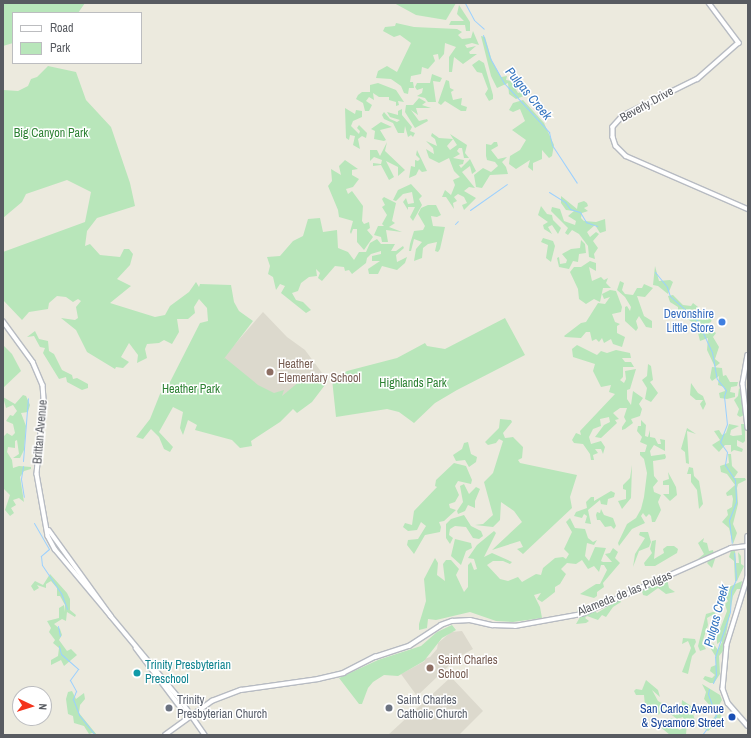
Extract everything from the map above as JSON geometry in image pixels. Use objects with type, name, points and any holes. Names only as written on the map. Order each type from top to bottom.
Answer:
[{"type":"main road","name":"Beverly Drive","points":[[709,3],[739,43],[698,78],[623,116],[615,123],[612,131],[616,146],[626,156],[748,209]]},
{"type":"main road","name":"Brittan Avenue","points":[[3,322],[33,362],[43,385],[44,399],[37,474],[48,529],[111,616],[136,648],[180,699],[205,735]]},
{"type":"main road","points":[[748,355],[743,384],[748,428]]},
{"type":"main road","points":[[748,536],[748,577],[728,645],[723,689],[728,703],[748,726]]},
{"type":"main road","name":"Alameda de las Pulgas","points":[[165,735],[190,715],[212,701],[241,690],[314,679],[343,672],[375,657],[409,646],[441,625],[452,621],[470,620],[492,625],[515,626],[582,614],[731,548],[748,546]]},
{"type":"shaded area","name":"Heather Elementary School","points":[[263,312],[287,337],[305,350],[328,381],[300,381],[252,430],[237,421],[211,413],[214,379],[223,358]]},
{"type":"shaded area","name":"Saint Charles School","points":[[462,631],[473,649],[457,658],[417,696],[401,674],[425,661],[424,659],[430,657],[437,649],[438,643],[451,632]]},
{"type":"shaded area","points":[[451,677],[483,711],[459,735],[388,735]]},
{"type":"green space","points":[[3,3],[85,3],[79,12],[12,12],[12,43],[3,46]]},
{"type":"green space","points":[[394,3],[456,3],[446,20],[416,15]]},
{"type":"green space","points":[[459,5],[470,22],[470,31],[466,31],[465,25],[449,25],[451,21],[464,21],[457,14]]},
{"type":"green space","points":[[396,23],[414,27],[457,29],[462,32],[458,35],[462,39],[471,38],[473,31],[479,45],[472,43],[465,45],[467,48],[476,46],[469,52],[470,54],[477,54],[463,64],[454,57],[452,72],[449,72],[449,57],[456,47],[445,43],[444,54],[439,60],[438,54],[433,55],[435,61],[428,69],[422,67],[421,74],[411,76],[410,82],[413,82],[414,88],[409,88],[408,94],[404,93],[401,86],[391,79],[376,78],[378,71],[387,66],[397,72],[411,43],[400,35],[394,37],[383,31],[385,27],[395,26]]},
{"type":"green space","points":[[481,36],[485,37],[492,61],[501,77],[507,76],[506,80],[511,81],[517,77],[526,87],[523,90],[515,88],[518,93],[528,90],[529,94],[516,99],[509,94],[508,83],[497,88],[491,76]]},
{"type":"green space","points":[[479,60],[484,63],[493,95],[493,99],[489,101],[485,94],[488,89],[482,73],[477,72],[472,65]]},
{"type":"green space","points":[[48,66],[76,72],[86,100],[111,127],[130,183],[135,206],[97,218],[87,231],[85,246],[90,244],[100,255],[120,257],[124,249],[129,249],[133,254],[130,265],[117,279],[131,286],[110,303],[155,317],[165,315],[170,306],[189,292],[196,282],[199,287],[200,284],[231,285],[234,302],[239,311],[253,321],[223,360],[225,358],[258,385],[274,393],[284,390],[282,396],[300,381],[328,381],[312,402],[297,413],[293,409],[280,422],[251,441],[252,446],[240,448],[232,440],[195,430],[197,425],[188,420],[183,435],[180,428],[183,412],[173,407],[159,432],[173,447],[170,452],[164,449],[159,437],[151,429],[143,439],[136,437],[150,419],[160,394],[170,382],[200,323],[208,321],[207,308],[199,299],[194,307],[195,313],[188,319],[177,319],[179,332],[172,344],[164,340],[159,343],[147,344],[145,349],[147,358],[137,363],[138,355],[129,343],[121,357],[129,362],[123,368],[116,367],[115,369],[87,352],[76,330],[61,318],[75,320],[78,318],[76,307],[81,301],[78,299],[73,302],[66,297],[57,296],[49,303],[48,309],[29,312],[22,320],[3,300],[3,252],[85,222],[91,192],[67,180],[26,194],[22,202],[3,218],[3,90],[18,91],[28,86],[31,79],[37,77]]},
{"type":"green space","points":[[432,74],[442,78],[440,82],[433,81],[436,102],[428,102],[425,98],[417,96],[422,93],[423,88],[417,90],[415,87],[417,83],[430,83]]},
{"type":"green space","points":[[446,80],[449,81],[450,88],[454,90],[451,92],[453,100],[462,98],[461,105],[467,107],[466,111],[461,111],[445,101],[441,105],[438,103]]},
{"type":"green space","points":[[378,83],[396,90],[404,102],[398,101],[399,105],[396,106],[396,102],[389,100],[389,97],[379,97],[373,93],[374,100],[369,97],[366,101],[372,105],[369,111],[365,111],[363,103],[356,99],[362,92],[370,92],[370,85]]},
{"type":"green space","points":[[419,98],[426,102],[422,105],[431,108],[416,108],[418,115],[411,110],[419,121],[427,119],[428,121],[415,128],[405,112],[406,105],[413,105]]},
{"type":"green space","points":[[523,100],[544,123],[554,145],[552,156],[549,158],[542,150],[542,159],[533,163],[533,171],[528,167],[530,160],[516,169],[509,164],[510,156],[520,150],[526,140],[512,130],[525,121],[520,109],[513,112],[509,110],[513,103]]},
{"type":"green space","points":[[345,108],[355,114],[356,110],[362,111],[362,117],[353,121],[351,126],[359,134],[360,131],[357,128],[359,125],[367,133],[366,138],[362,136],[358,139],[360,149],[353,145],[355,136],[350,135],[349,140],[346,138]]},
{"type":"green space","points":[[402,109],[402,115],[412,127],[410,131],[415,133],[413,137],[411,135],[408,137],[405,126],[404,133],[398,133],[393,123],[384,119],[382,115],[384,112],[390,119],[397,122],[400,120],[390,117],[387,112],[398,115],[398,111]]},
{"type":"green space","points":[[381,122],[392,127],[380,130],[386,140],[384,141],[374,139],[375,131],[371,129]]},
{"type":"green space","points":[[432,133],[439,138],[453,139],[447,146],[450,150],[457,145],[450,134],[467,145],[465,153],[469,158],[464,158],[462,148],[459,148],[457,151],[460,154],[453,158],[464,160],[463,164],[459,165],[461,168],[470,159],[476,171],[472,174],[470,166],[462,172],[475,188],[469,187],[464,191],[476,198],[464,210],[462,205],[467,203],[464,197],[458,194],[454,197],[457,201],[453,203],[454,209],[446,197],[442,197],[445,190],[451,195],[455,185],[453,180],[460,177],[454,171],[449,158],[439,163],[429,158],[426,149],[434,154],[433,148],[426,141],[437,146],[435,139],[431,136]]},
{"type":"green space","points":[[387,142],[385,151],[405,170],[398,176],[398,167],[386,161],[394,177],[389,180],[381,165],[373,166],[373,163],[381,164],[382,160],[374,157],[370,161],[370,150],[377,150],[380,156]]},
{"type":"green space","points":[[494,142],[497,142],[498,146],[491,150],[498,159],[507,157],[502,162],[506,167],[508,174],[490,175],[482,188],[476,187],[474,175],[483,168],[491,172],[498,166],[495,162],[487,160],[486,156],[486,144],[491,145]]},
{"type":"green space","points":[[417,150],[427,171],[422,172],[419,169],[416,175],[409,178],[411,166],[415,167],[415,160],[418,161],[420,159],[416,155]]},
{"type":"green space","points":[[345,160],[358,169],[352,170],[352,175],[359,179],[353,187],[346,189],[348,194],[352,191],[363,206],[362,221],[364,224],[369,222],[370,228],[367,230],[373,237],[364,250],[357,242],[357,229],[353,229],[351,234],[350,232],[353,221],[339,217],[338,210],[328,186],[332,181],[331,169],[341,175],[339,166]]},
{"type":"green space","points":[[411,184],[422,196],[419,199],[422,205],[413,221],[410,217],[415,207],[408,207],[408,210],[403,202],[406,198],[408,204],[414,203],[412,192],[403,194],[396,201],[393,200],[398,190]]},
{"type":"green space","points":[[561,196],[577,209],[578,203],[584,201],[587,203],[588,206],[584,208],[588,211],[582,213],[581,218],[584,221],[596,222],[605,219],[606,231],[600,233],[595,225],[587,232],[590,237],[596,232],[599,234],[593,241],[598,248],[594,254],[595,259],[589,257],[588,246],[579,234],[572,230],[568,235],[565,233],[568,228],[551,211],[552,207],[560,209],[564,221],[575,225],[576,221],[568,216],[574,211],[566,210],[561,203]]},
{"type":"green space","points":[[384,197],[396,203],[392,221],[395,223],[389,227],[402,232],[386,230],[388,242],[382,242],[381,237],[374,235],[378,226],[384,226],[382,224],[387,215],[382,207],[385,205],[382,199]]},
{"type":"green space","points":[[428,205],[436,205],[441,215],[437,217],[431,216],[433,226],[445,227],[440,249],[438,252],[435,251],[437,242],[428,244],[423,248],[422,258],[414,261],[416,249],[422,242],[414,239],[411,251],[409,251],[410,244],[414,231],[423,230],[425,226],[418,214],[421,208]]},
{"type":"green space","points":[[541,206],[547,214],[552,215],[553,220],[561,228],[558,234],[552,225],[548,227],[552,234],[544,229],[543,225],[548,222],[538,215]]},
{"type":"green space","points":[[320,218],[323,232],[337,230],[338,248],[348,252],[354,260],[359,252],[366,252],[370,243],[377,239],[381,244],[395,244],[391,251],[396,251],[403,246],[404,248],[396,255],[397,262],[407,257],[405,263],[397,270],[382,266],[378,274],[369,274],[368,269],[380,261],[372,261],[372,256],[381,254],[381,251],[371,254],[367,258],[366,263],[352,274],[349,270],[345,271],[344,267],[335,266],[322,281],[318,278],[320,273],[316,269],[317,276],[309,277],[301,283],[298,291],[292,293],[296,300],[303,302],[311,310],[306,313],[281,293],[285,286],[280,284],[276,290],[273,277],[268,274],[270,266],[267,257],[280,256],[293,241],[303,236],[308,219]]},
{"type":"green space","points":[[543,238],[553,241],[555,246],[551,262],[546,258],[548,245],[541,242]]},
{"type":"green space","points":[[581,240],[585,244],[586,253],[579,254],[578,262],[573,261],[569,269],[559,267],[557,258],[559,257],[560,264],[566,263],[567,260],[562,254],[571,249],[580,248]]},
{"type":"green space","points":[[590,261],[596,263],[596,271],[589,267],[592,281],[601,277],[604,280],[608,278],[606,283],[611,288],[603,288],[600,302],[594,299],[586,304],[579,299],[578,289],[570,272],[574,267],[581,267]]},
{"type":"green space","points":[[655,266],[659,281],[670,280],[673,282],[668,294],[658,286],[653,285]]},
{"type":"green space","points":[[620,281],[624,283],[622,290],[625,294],[633,295],[637,288],[642,288],[644,284],[653,288],[645,297],[637,296],[644,316],[652,321],[652,328],[646,327],[639,316],[636,321],[638,328],[636,331],[625,321],[625,307],[627,306],[630,311],[631,307],[625,297],[617,290]]},
{"type":"green space","points":[[610,290],[616,291],[622,307],[621,312],[612,314],[615,322],[620,324],[617,326],[617,333],[625,337],[622,347],[613,344],[611,339],[604,343],[602,338],[599,342],[596,339],[592,341],[590,332],[586,332],[581,338],[565,337],[564,336],[581,323],[586,322],[598,303],[605,304],[610,297],[604,299],[602,294]]},
{"type":"green space","points":[[673,295],[683,305],[691,306],[693,303],[698,307],[697,309],[688,310],[687,312],[691,315],[700,319],[704,315],[712,318],[711,322],[705,325],[716,333],[713,337],[719,347],[715,359],[720,363],[715,367],[707,350],[708,338],[700,341],[698,333],[693,330],[698,326],[678,314],[678,307],[670,302],[668,296]]},
{"type":"green space","name":"Highlands Park","points":[[505,318],[525,355],[435,403],[414,423],[399,412],[387,409],[336,417],[332,379],[347,371],[397,358],[425,343],[427,346],[445,349]]},
{"type":"green space","points":[[35,331],[39,339],[48,341],[49,351],[54,354],[62,370],[72,375],[73,379],[77,378],[88,384],[88,388],[82,390],[67,382],[66,377],[59,379],[43,353],[45,348],[40,347],[34,336],[27,337]]},
{"type":"green space","points":[[3,345],[12,354],[21,371],[3,388]]},
{"type":"green space","points":[[577,345],[597,355],[601,351],[607,353],[616,350],[630,353],[631,358],[622,358],[625,362],[631,362],[634,367],[623,367],[623,377],[620,380],[624,383],[626,379],[625,371],[636,369],[630,389],[627,390],[627,399],[631,405],[633,391],[643,398],[639,404],[642,409],[640,416],[631,419],[633,423],[625,429],[622,430],[622,427],[626,421],[624,417],[627,408],[620,408],[613,413],[619,419],[615,420],[617,423],[601,438],[595,437],[604,425],[610,422],[609,417],[600,419],[601,426],[593,429],[589,437],[591,444],[601,441],[605,447],[603,454],[601,449],[595,449],[598,453],[593,455],[594,460],[591,460],[590,454],[583,444],[574,443],[572,440],[576,433],[581,435],[580,431],[615,394],[609,392],[611,385],[601,387],[593,371],[595,364],[573,357],[572,349]]},
{"type":"green space","points":[[648,364],[651,366],[653,380],[650,382],[658,393],[651,402],[645,399],[647,388],[642,380],[647,376]]},
{"type":"green space","points":[[712,367],[722,368],[723,376],[726,375],[730,382],[738,382],[737,386],[731,387],[730,392],[735,393],[735,397],[727,399],[720,398],[719,393],[725,391],[724,387],[718,385],[719,376],[712,381],[710,378]]},
{"type":"green space","points":[[691,383],[698,393],[703,396],[706,404],[703,410],[700,404],[703,400],[696,400],[690,395]]},
{"type":"green space","points":[[739,388],[742,391],[744,415],[740,417],[737,415],[739,409],[734,400],[738,396]]},
{"type":"green space","points":[[23,395],[26,396],[30,405],[28,412],[21,413],[26,426],[24,450],[20,458],[13,458],[19,454],[17,440],[15,441],[15,448],[8,447],[7,452],[12,460],[13,468],[19,466],[31,467],[31,469],[24,471],[20,477],[24,502],[19,498],[13,500],[16,505],[11,508],[14,513],[10,516],[5,510],[10,495],[3,488],[3,425],[4,436],[7,433],[12,436],[15,433],[13,424],[6,421],[10,415],[13,416],[17,411],[13,405],[6,408],[3,397],[15,404]]},
{"type":"green space","points":[[500,419],[511,420],[512,422],[503,433],[505,438],[513,437],[523,447],[522,458],[518,460],[520,463],[577,475],[570,497],[572,508],[523,554],[517,549],[523,547],[520,541],[492,550],[522,522],[514,511],[501,502],[500,520],[493,527],[475,525],[483,524],[493,515],[484,482],[493,473],[503,441],[499,439],[496,443],[488,445],[485,442],[499,428]]},
{"type":"green space","points":[[641,420],[646,425],[645,436],[648,437],[650,430],[650,437],[655,438],[658,444],[661,444],[660,439],[665,440],[665,451],[654,445],[650,451],[651,456],[665,454],[666,457],[665,459],[653,461],[654,476],[658,481],[653,487],[654,492],[661,495],[658,502],[661,510],[655,522],[652,522],[649,514],[646,517],[643,513],[641,516],[645,523],[632,529],[619,546],[618,543],[627,524],[636,518],[641,509],[644,497],[647,473],[644,459],[640,455],[640,452],[645,452],[647,445],[640,442],[642,437],[637,431],[638,426],[641,426]]},
{"type":"green space","points":[[729,424],[739,426],[731,430],[730,435],[733,436],[742,435],[741,424],[745,424],[745,441],[743,443],[737,440],[737,446],[743,449],[742,452],[734,450],[731,452],[731,445],[725,445],[719,452],[712,445],[720,440],[714,431],[719,430],[722,435],[726,433]]},
{"type":"green space","points":[[687,428],[696,434],[687,431],[689,464],[686,463],[685,452],[681,449]]},
{"type":"green space","points":[[468,442],[471,454],[477,457],[476,462],[469,467],[465,460],[456,461],[453,455],[462,449],[464,443]]},
{"type":"green space","points":[[728,454],[731,454],[732,466],[738,472],[734,478],[745,478],[746,480],[738,484],[737,488],[738,504],[733,524],[737,533],[733,544],[729,528],[722,522],[728,515],[727,510],[732,507],[732,495],[727,496],[726,493],[735,485],[727,474],[721,472],[720,466],[729,463]]},
{"type":"green space","points":[[454,463],[466,466],[472,480],[471,484],[458,481],[455,486],[459,495],[455,502],[449,504],[450,508],[456,510],[444,521],[439,522],[441,527],[440,532],[425,535],[414,554],[407,545],[408,540],[418,539],[426,526],[421,522],[417,530],[408,531],[403,527],[405,523],[412,525],[414,511],[437,487],[435,486],[436,480]]},
{"type":"green space","points":[[632,465],[631,498],[622,509],[618,501],[626,499],[626,490],[623,489],[623,485],[630,478]]},
{"type":"green space","points":[[689,467],[693,468],[694,476],[699,481],[703,504],[699,509],[697,490],[691,482],[691,474],[687,474]]},
{"type":"green space","points":[[668,472],[676,487],[677,495],[670,501],[663,494],[669,494],[669,485],[663,485],[663,481],[669,479]]},
{"type":"green space","points":[[464,484],[469,494],[476,487],[480,489],[475,501],[475,508],[468,505],[465,511],[458,514],[457,511],[463,502],[460,486]]},
{"type":"green space","points":[[611,491],[615,493],[614,497],[608,499],[607,505],[601,504],[600,500],[588,510],[591,524],[585,523],[587,516],[584,514],[582,518],[574,516],[576,512],[587,508],[586,502],[591,497],[594,497],[594,501]]},
{"type":"green space","points":[[601,509],[604,515],[613,518],[616,526],[614,529],[611,526],[605,527],[600,520],[597,520],[597,512],[600,513]]},
{"type":"green space","points":[[464,515],[471,526],[481,531],[483,536],[479,539],[473,538],[466,527],[455,526],[450,529],[449,535],[453,538],[450,544],[446,538],[446,524],[451,519]]},
{"type":"green space","points":[[570,518],[575,528],[585,529],[588,538],[593,542],[597,540],[594,545],[587,543],[585,556],[589,561],[595,547],[606,548],[601,561],[603,562],[612,562],[605,554],[610,553],[613,548],[618,552],[615,558],[620,563],[603,583],[604,587],[597,592],[597,596],[594,598],[580,594],[596,584],[600,584],[607,570],[604,565],[601,565],[599,572],[594,566],[588,569],[582,560],[576,564],[567,563],[561,569],[566,574],[560,584],[555,587],[555,592],[542,602],[537,599],[541,593],[534,595],[540,607],[542,618],[513,622],[496,621],[470,612],[436,620],[428,619],[427,628],[419,630],[419,624],[426,601],[424,579],[435,558],[438,563],[437,575],[445,581],[443,564],[446,560],[451,560],[459,569],[456,575],[464,592],[468,587],[468,565],[471,562],[474,570],[477,569],[474,559],[468,558],[477,545],[494,531],[496,533],[484,557],[492,553],[512,562],[510,564],[503,561],[493,561],[487,565],[500,579],[508,581],[518,577],[522,582],[536,574],[541,575],[543,568],[555,558],[563,557],[566,559],[569,554],[564,549],[572,532],[566,522]]},
{"type":"green space","points":[[640,532],[648,532],[651,542],[649,547],[639,551],[633,567],[635,554],[645,538],[639,535]]},
{"type":"green space","points":[[704,538],[703,542],[707,543],[709,551],[713,550],[715,559],[712,568],[707,563],[711,558],[698,559],[704,554],[698,543]]},
{"type":"green space","points":[[455,539],[471,543],[472,548],[466,551],[461,565],[451,556]]},
{"type":"green space","points":[[656,540],[654,559],[664,553],[663,549],[667,546],[674,546],[678,549],[677,553],[655,566],[645,566],[644,563],[652,553],[650,549],[652,541]]},
{"type":"green space","points":[[735,550],[736,563],[739,563],[738,552],[741,556],[741,564],[744,566],[737,581],[735,581],[734,561],[729,557],[731,551]]},
{"type":"green space","points":[[50,574],[67,593],[70,599],[70,610],[76,615],[75,617],[67,612],[66,621],[62,619],[54,624],[60,629],[62,635],[59,640],[67,651],[71,649],[77,655],[64,666],[61,660],[51,665],[51,660],[58,656],[59,648],[53,643],[55,640],[49,632],[51,628],[47,621],[59,618],[59,608],[64,605],[64,612],[65,605],[60,596],[57,596],[57,588],[51,581],[46,584],[46,588],[37,585],[39,588],[34,591],[31,586],[35,581],[43,585]]},
{"type":"green space","points":[[667,579],[669,588],[675,592],[666,594],[658,588],[647,596],[643,595],[642,591],[656,583],[663,583]]},
{"type":"green space","points":[[742,581],[741,589],[737,589],[733,596],[723,651],[719,656],[720,674],[714,683],[710,683],[703,679],[705,676],[712,678],[715,675],[710,671],[711,667],[716,665],[716,657],[711,649],[713,643],[718,650],[722,642],[721,641],[717,644],[717,637],[727,611],[725,604],[728,601],[724,594],[729,587]]},
{"type":"green space","points":[[601,599],[601,603],[593,609],[597,613],[615,602],[620,600],[621,602],[613,607],[606,617],[602,615],[598,620],[587,616],[585,618],[589,621],[586,623],[576,624],[580,617],[577,610]]},
{"type":"green space","points":[[713,612],[716,613],[707,618],[708,625],[702,643],[706,649],[700,651],[698,646],[706,614]]},
{"type":"green space","points":[[452,625],[456,630],[442,638],[424,661],[398,676],[384,675],[373,682],[368,688],[362,704],[359,704],[339,678],[378,660],[421,646],[437,632]]},
{"type":"green space","points":[[683,638],[695,639],[696,642],[694,646],[696,652],[692,656],[688,674],[682,672],[691,648],[688,641],[682,644]]},
{"type":"green space","points":[[646,680],[658,690],[660,697],[652,690],[658,701],[676,711],[681,712],[682,700],[691,706],[695,721],[692,723],[689,719],[687,721],[686,735],[670,735],[658,725],[659,721],[673,718],[679,730],[684,728],[683,717],[677,719],[664,709],[658,715],[645,706],[644,695],[636,695],[634,691],[636,689],[642,690]]},
{"type":"green space","points":[[702,684],[720,695],[722,700],[719,705],[712,708],[704,699],[706,692]]},
{"type":"green space","points":[[72,691],[76,699],[84,693],[85,699],[80,705],[79,713],[97,735],[92,733],[89,734],[84,726],[74,723],[73,716],[68,714],[66,699],[68,692]]},
{"type":"green space","points":[[718,712],[725,720],[716,718],[713,723],[714,726],[708,731],[701,726],[703,718],[712,720]]},
{"type":"waterway","name":"Pulgas Creek","points":[[465,3],[474,20],[484,29]]},
{"type":"waterway","name":"Pulgas Creek","points":[[483,35],[490,58],[504,83],[549,132],[552,145],[577,183]]},
{"type":"waterway","points":[[470,210],[507,184]]},
{"type":"waterway","name":"Pulgas Creek","points":[[549,192],[565,202],[570,209],[580,212],[586,222],[597,226]]},
{"type":"waterway","points":[[455,224],[458,221]]},
{"type":"waterway","name":"Pulgas Creek","points":[[655,272],[667,287],[670,296],[697,320],[712,352],[717,379],[726,390],[724,396],[727,424],[720,442],[727,452],[725,465],[735,480],[736,502],[729,520],[732,543]]},
{"type":"waterway","points":[[23,461],[28,398]]},
{"type":"waterway","points":[[23,466],[21,479],[24,497]]},
{"type":"waterway","points":[[34,523],[49,549],[41,556],[42,565],[61,593],[67,609]]},
{"type":"waterway","name":"Pulgas Creek","points":[[713,683],[716,675],[715,657],[730,612],[731,591],[736,579],[734,553]]},
{"type":"waterway","points":[[58,626],[60,636]]},
{"type":"waterway","points":[[59,646],[61,654],[78,669],[70,680],[76,691],[73,699],[79,715],[95,735]]},
{"type":"waterway","name":"Pulgas Creek","points":[[702,735],[716,716],[708,694],[709,689]]},
{"type":"place","name":"Devonshire Little Store","points":[[722,322]]},
{"type":"place","name":"Heather Elementary School","points":[[270,372]]},
{"type":"place","name":"Saint Charles School","points":[[430,668]]},
{"type":"place","name":"Trinity Presbyterian Preschool","points":[[137,673]]},
{"type":"place","name":"Trinity Presbyterian Church","points":[[169,708]]},
{"type":"place","name":"Saint Charles Catholic Church","points":[[389,708]]},
{"type":"place","name":"San Carlos Avenue & Sycamore Street","points":[[732,717]]},
{"type":"park label","name":"Big Canyon Park","points":[[51,134]]},
{"type":"park label","name":"Heather Park","points":[[191,390]]}]
